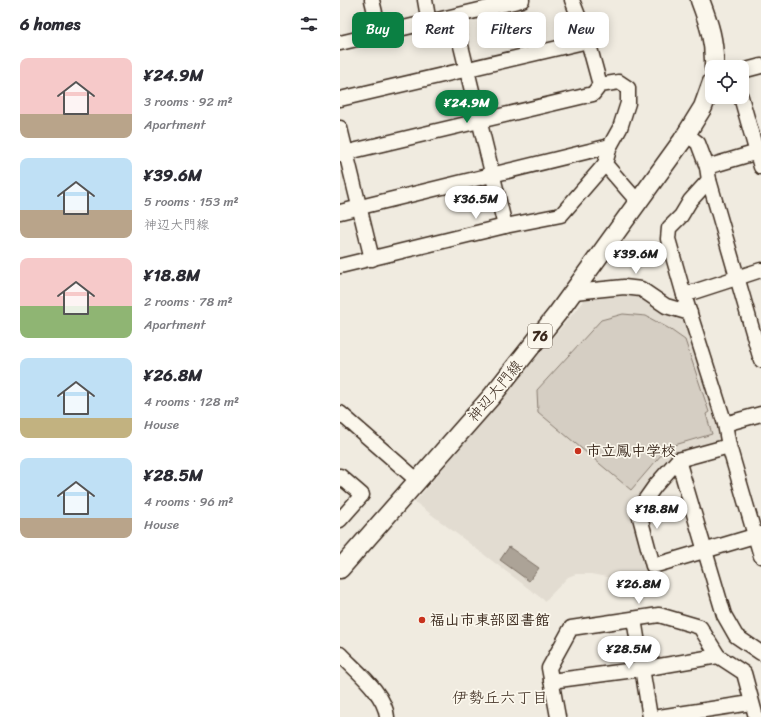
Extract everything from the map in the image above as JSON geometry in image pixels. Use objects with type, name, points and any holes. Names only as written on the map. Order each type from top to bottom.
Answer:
[{"type":"main road","points":[[700,0],[709,24],[715,50],[714,60]]},
{"type":"main road","name":"神辺大門線","points":[[340,569],[492,396],[574,292],[686,134],[703,108],[705,102]]},
{"type":"street","points":[[372,0],[375,12]]},
{"type":"street","points":[[425,0],[427,12]]},
{"type":"street","points":[[469,13],[522,0]]},
{"type":"street","points":[[564,0],[575,6]]},
{"type":"street","points":[[340,43],[352,40]]},
{"type":"street","points":[[461,48],[505,226]]},
{"type":"street","points":[[340,99],[558,48]]},
{"type":"street","points":[[590,48],[600,85]]},
{"type":"street","points":[[749,69],[761,66]]},
{"type":"street","points":[[340,266],[505,226],[561,215],[605,164],[610,146],[620,128],[628,104],[628,88],[619,82],[600,85],[593,94],[343,154]]},
{"type":"street","points":[[743,104],[759,152],[761,167]]},
{"type":"street","points":[[340,128],[343,154],[372,259]]},
{"type":"street","points":[[686,134],[698,143],[761,360]]},
{"type":"street","points":[[340,212],[610,146]]},
{"type":"street","points":[[759,152],[708,174],[681,216],[669,228],[668,239],[684,295],[726,424],[729,446],[758,535],[761,556]]},
{"type":"street","points":[[605,164],[638,202]]},
{"type":"street","points":[[684,295],[761,270]]},
{"type":"street","points":[[574,292],[624,287],[641,289],[666,306],[690,313]]},
{"type":"street","points":[[340,413],[418,481]]},
{"type":"street","points":[[726,424],[761,414]]},
{"type":"street","points":[[729,446],[678,460],[654,486],[638,510],[653,566],[758,535]]},
{"type":"street","points":[[678,460],[724,615],[736,636],[761,653]]},
{"type":"street","points":[[340,476],[362,495],[340,519]]},
{"type":"street","points":[[558,717],[549,668],[571,628],[659,615],[700,628],[718,656],[744,674],[756,717]]},
{"type":"street","points":[[634,619],[650,717]]},
{"type":"street","points":[[340,654],[383,700],[387,717]]},
{"type":"street","points":[[551,681],[718,656]]},
{"type":"street","points":[[659,717],[751,703]]},
{"type":"shaded area","name":"市立鳳中学校","points":[[604,291],[641,294],[688,316],[722,431],[723,442],[675,458],[634,511],[653,586],[591,574],[576,574],[568,577],[545,601],[415,502],[586,298]]},
{"type":"shaded area","points":[[623,314],[646,316],[668,328],[685,340],[709,412],[706,414],[712,434],[668,447],[631,490],[538,412],[537,390],[601,320]]},
{"type":"shaded area","points":[[509,547],[539,568],[529,581],[500,560]]},
{"type":"place","name":"市立鳳中学校","points":[[578,451]]},
{"type":"place","name":"福山市東部図書館","points":[[422,620]]},
{"type":"district","name":"伊勢丘六丁目","points":[[500,697]]}]
